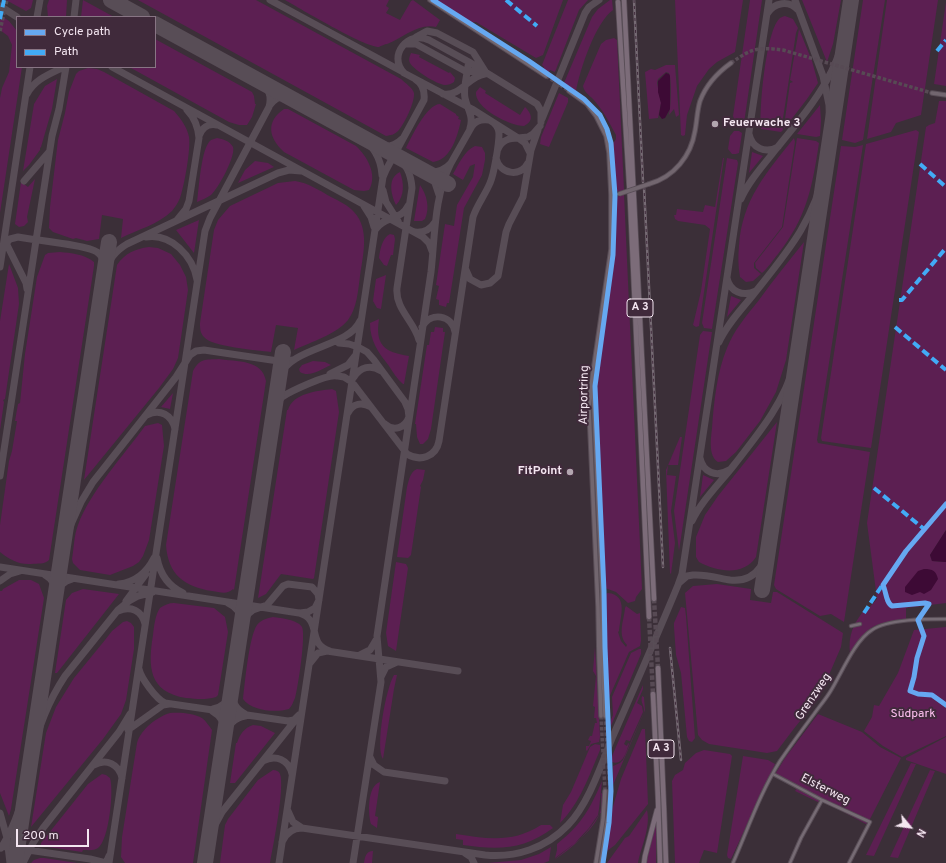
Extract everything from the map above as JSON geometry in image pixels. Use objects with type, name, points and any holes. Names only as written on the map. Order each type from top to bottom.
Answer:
[{"type":"highway","name":"A 3","points":[[624,0],[654,599]]},
{"type":"highway","name":"A 3","points":[[618,2],[630,199],[649,617]]},
{"type":"highway","name":"A 3","points":[[658,668],[667,863]]},
{"type":"highway","name":"A 3","points":[[653,694],[660,863]]},
{"type":"highway","points":[[644,863],[655,818],[658,798]]},
{"type":"street","points":[[430,0],[546,76]]},
{"type":"street","points":[[611,195],[619,194],[649,184],[664,178],[673,171],[685,157],[692,142],[698,110],[704,92],[715,77],[731,63]]},
{"type":"street","name":"Airportring","points":[[569,91],[589,107],[603,128],[608,144],[611,195],[612,249],[594,367],[589,417],[599,659],[603,716]]},
{"type":"street","points":[[932,93],[946,95]]},
{"type":"street","name":"Grenzweg","points":[[733,863],[773,775],[792,744],[826,698],[860,640],[872,629],[884,624],[946,619]]},
{"type":"street","points":[[851,626],[860,624]]},
{"type":"street","name":"Elsterweg","points":[[773,775],[870,822],[849,863]]},
{"type":"street","points":[[596,863],[603,820],[605,791]]},
{"type":"street","points":[[601,863],[609,809],[610,791]]},
{"type":"street","points":[[790,863],[804,832],[822,800]]},
{"type":"green space","points":[[6,0],[33,0],[31,8],[26,11]]},
{"type":"green space","points":[[49,0],[67,0],[66,16],[48,16],[47,6]]},
{"type":"green space","points":[[83,0],[112,16],[81,16]]},
{"type":"green space","points":[[138,0],[256,0],[401,79],[411,87],[414,93],[409,113],[398,131],[394,134],[386,136]]},
{"type":"green space","points":[[285,0],[389,0],[386,6],[389,8],[386,13],[400,20],[413,0],[440,20],[436,27],[429,26],[417,29],[379,47],[347,35]]},
{"type":"green space","points":[[434,0],[563,0],[543,55],[536,58],[476,22],[468,23]]},
{"type":"green space","points":[[568,0],[588,0],[579,10],[555,72],[550,70],[548,73],[543,69],[544,67],[542,65]]},
{"type":"green space","points":[[612,0],[613,10],[606,16],[594,36],[581,71],[576,91],[564,83],[592,17],[598,9]]},
{"type":"green space","points":[[675,0],[743,0],[735,52],[717,62],[709,69],[697,86],[687,115],[685,135],[683,136],[681,135]]},
{"type":"green space","points":[[750,0],[762,0],[744,123],[739,124],[735,121],[733,116]]},
{"type":"green space","points":[[802,0],[841,0],[833,44],[827,62]]},
{"type":"green space","points":[[863,0],[885,0],[863,140],[855,143],[842,140]]},
{"type":"green space","points":[[887,0],[938,0],[921,115],[896,123],[891,132],[867,139]]},
{"type":"green space","points":[[946,2],[946,86],[934,84]]},
{"type":"green space","points":[[0,15],[9,21],[16,30],[16,68],[22,68],[0,213],[0,98],[2,88],[9,72],[12,45],[8,36],[0,30]]},
{"type":"green space","points":[[785,16],[793,19],[798,28],[782,125],[783,130],[781,132],[761,129],[761,105],[764,71],[770,39],[774,27],[779,19]]},
{"type":"green space","points":[[799,29],[812,61],[818,83],[784,129],[790,83],[793,82],[790,80]]},
{"type":"green space","points":[[614,38],[617,40],[624,190],[619,192],[615,190],[612,145],[616,139],[616,135],[603,112],[586,92],[583,86],[601,44],[606,40]]},
{"type":"green space","points":[[156,40],[252,92],[256,104],[252,117],[247,125],[239,125],[229,122],[131,68],[156,68]]},
{"type":"green space","points":[[411,53],[420,55],[419,57],[449,73],[450,72],[455,78],[454,82],[448,85],[441,84],[420,73],[410,63],[409,59]]},
{"type":"green space","points":[[666,65],[675,65],[679,115],[676,117],[674,109],[669,115],[671,82],[669,73],[666,72],[658,79],[657,83],[661,103],[658,118],[649,119],[645,72],[651,69],[655,70]]},
{"type":"green space","points":[[88,68],[97,69],[104,72],[174,111],[183,123],[189,137],[188,159],[182,193],[172,211],[161,220],[121,238],[123,219],[102,215],[99,239],[87,241],[76,238],[73,239],[53,232],[49,228],[58,140],[69,92],[76,74],[79,71]]},
{"type":"green space","points":[[57,79],[52,109],[40,150],[23,171],[34,104],[45,86]]},
{"type":"green space","points":[[480,87],[486,91],[485,93],[520,115],[525,107],[529,112],[531,120],[524,126],[510,123],[494,115],[481,104],[477,98],[476,92]]},
{"type":"green space","points":[[559,93],[568,98],[568,102],[549,147],[540,144],[541,137]]},
{"type":"green space","points":[[939,101],[946,101],[946,530],[930,555],[932,561],[946,562],[946,603],[906,608],[906,620],[885,623],[872,627],[862,637],[850,654],[852,630],[864,610],[867,610],[877,599],[867,523],[926,127],[935,123]]},
{"type":"green space","points":[[440,104],[456,114],[459,117],[458,119],[461,120],[456,139],[449,152],[445,157],[433,162],[406,148],[425,115],[435,105]]},
{"type":"green space","points":[[820,105],[820,136],[816,137],[797,134]]},
{"type":"green space","points":[[284,109],[288,109],[356,146],[364,155],[372,172],[369,190],[354,190],[284,152],[272,136],[271,130],[274,119]]},
{"type":"green space","points":[[916,130],[919,132],[871,448],[822,441],[821,438],[866,144]]},
{"type":"green space","points":[[734,131],[739,131],[742,133],[739,153],[732,154],[728,149],[730,136]]},
{"type":"green space","points":[[217,138],[222,139],[232,145],[232,157],[222,180],[214,192],[197,202],[205,151],[211,140]]},
{"type":"green space","points":[[794,138],[795,142],[782,227],[754,263],[754,268],[761,274],[753,281],[746,282],[740,277],[738,261],[741,230],[745,215],[750,201],[765,175]]},
{"type":"green space","points":[[797,138],[816,141],[819,143],[811,188],[807,202],[796,227],[778,254],[762,273],[756,268],[755,263],[783,227]]},
{"type":"green space","points":[[863,145],[817,440],[818,443],[870,452],[844,622],[831,614],[820,616],[776,589],[774,585],[841,146],[855,147]]},
{"type":"green space","points":[[475,146],[482,147],[485,153],[485,160],[482,175],[464,208],[449,303],[447,303],[446,307],[439,305],[439,300],[436,299],[439,286],[436,285],[445,224],[454,226],[457,205],[473,177],[475,164],[470,166],[463,180],[453,174],[465,154]]},
{"type":"green space","points":[[752,152],[763,156],[749,173]]},
{"type":"green space","points":[[723,158],[699,326],[696,327],[693,325],[701,291],[710,229],[705,225],[678,221],[675,219],[674,215],[676,215],[677,209],[703,212],[705,205],[715,207]]},
{"type":"green space","points":[[727,158],[737,160],[738,163],[712,329],[704,328],[702,323]]},
{"type":"green space","points":[[255,161],[268,163],[274,167],[238,183],[245,170]]},
{"type":"green space","points":[[400,172],[403,189],[401,198],[396,205],[391,187],[393,178]]},
{"type":"green space","points":[[35,179],[27,217],[28,222],[24,226],[19,227],[15,224],[21,182],[28,187]]},
{"type":"green space","points":[[295,181],[313,187],[346,205],[354,212],[362,226],[364,234],[363,260],[357,299],[351,315],[343,325],[337,329],[294,350],[298,328],[276,325],[271,352],[235,348],[209,340],[202,334],[200,323],[214,230],[218,220],[230,206],[278,183]]},
{"type":"green space","points":[[420,185],[426,197],[427,215],[422,221],[414,221]]},
{"type":"green space","points":[[624,194],[642,589],[635,601],[628,603],[616,592],[605,588],[596,387],[614,260],[616,201],[618,196]]},
{"type":"green space","points":[[199,220],[194,253],[176,230]]},
{"type":"green space","points":[[390,234],[394,235],[395,239],[393,255],[391,255],[387,266],[384,265],[379,258],[383,241]]},
{"type":"green space","points":[[804,242],[786,360],[776,392],[760,421],[736,452],[726,461],[718,462],[711,451],[711,437],[716,387],[727,348],[741,323]]},
{"type":"green space","points":[[149,247],[158,248],[171,254],[180,265],[186,277],[188,290],[178,358],[173,369],[159,388],[84,480],[117,265],[123,257],[131,252]]},
{"type":"green space","points":[[60,252],[77,254],[86,257],[94,262],[94,266],[49,560],[43,563],[22,564],[0,552],[0,525],[9,461],[17,421],[15,421],[18,404],[20,403],[25,354],[37,277],[45,255],[48,253]]},
{"type":"green space","points":[[9,264],[18,288],[19,304],[5,399],[3,400],[0,430],[0,321]]},
{"type":"green space","points":[[386,275],[381,309],[377,308],[373,301],[376,279]]},
{"type":"green space","points":[[731,296],[741,300],[727,317]]},
{"type":"green space","points":[[379,319],[378,335],[383,346],[393,352],[409,356],[404,384],[395,375],[378,351],[373,341],[370,323]]},
{"type":"green space","points":[[435,327],[443,328],[443,332],[445,332],[431,429],[428,439],[423,444],[420,444],[417,437],[415,424],[427,345],[429,345],[431,332],[434,332]]},
{"type":"green space","points":[[703,331],[712,332],[679,551],[674,511],[700,335]]},
{"type":"green space","points":[[219,359],[241,361],[254,365],[264,374],[266,381],[234,590],[233,589],[223,593],[202,589],[186,583],[180,578],[174,572],[170,564],[166,545],[193,371],[203,360]]},
{"type":"green space","points":[[313,361],[325,362],[331,365],[319,371],[308,374],[300,372],[299,369],[302,365]]},
{"type":"green space","points":[[332,389],[336,391],[339,412],[314,578],[281,574],[266,594],[258,598],[287,410],[300,396]]},
{"type":"green space","points":[[173,393],[170,409],[161,407]]},
{"type":"green space","points":[[592,394],[594,454],[593,455],[591,406]]},
{"type":"green space","points":[[777,422],[756,557],[751,563],[737,570],[721,570],[699,562],[696,557],[696,537],[705,515],[718,496]]},
{"type":"green space","points":[[158,423],[162,425],[164,446],[149,540],[143,556],[139,562],[133,566],[110,575],[80,570],[73,563],[72,559],[76,533],[83,512],[108,474],[145,426]]},
{"type":"green space","points":[[680,437],[682,437],[678,465],[668,465]]},
{"type":"green space","points":[[593,464],[600,562],[598,562]]},
{"type":"green space","points":[[668,465],[667,475],[676,476],[671,511],[675,543],[671,574],[666,470]]},
{"type":"green space","points":[[417,469],[425,470],[420,486],[411,555],[408,558],[397,557],[407,487],[411,474]]},
{"type":"green space","points":[[703,475],[714,480],[700,497]]},
{"type":"green space","points":[[396,562],[406,564],[408,568],[396,651],[388,646],[386,633]]},
{"type":"green space","points":[[19,580],[31,580],[39,584],[44,598],[9,816],[0,793],[0,591]]},
{"type":"green space","points":[[717,584],[751,589],[750,600],[771,603],[773,592],[777,592],[843,633],[841,647],[819,698],[777,751],[767,753],[709,744],[702,740],[698,735],[685,593],[693,586]]},
{"type":"green space","points":[[83,589],[119,594],[57,673],[55,673],[66,600],[72,593]]},
{"type":"green space","points":[[608,593],[615,595],[621,602],[622,608],[618,632],[621,641],[626,647],[627,645],[622,637],[622,632],[626,606],[637,614],[640,613],[641,641],[640,646],[629,652],[608,700],[605,594]]},
{"type":"green space","points":[[174,603],[214,608],[225,617],[228,632],[218,695],[216,697],[209,699],[198,699],[173,695],[164,690],[153,676],[151,667],[151,646],[158,611],[167,604]]},
{"type":"green space","points":[[681,607],[685,608],[686,616],[695,738],[692,742],[689,741],[687,737],[681,673],[676,655],[674,623]]},
{"type":"green space","points":[[273,617],[297,623],[302,627],[303,632],[301,662],[295,698],[289,709],[277,711],[264,710],[252,706],[243,699],[248,660],[254,631],[260,622]]},
{"type":"green space","points":[[127,621],[134,627],[134,649],[126,700],[121,714],[103,739],[31,827],[46,733],[56,707],[74,678],[112,631],[123,622]]},
{"type":"green space","name":"Südpark","points":[[946,627],[946,736],[902,757],[883,746],[864,731],[872,717],[874,705],[879,706],[898,673],[914,630]]},
{"type":"green space","points":[[595,647],[600,737],[599,742],[591,744],[587,751],[586,746],[589,746],[591,741],[588,740],[590,736],[592,736],[595,723],[597,723],[596,718],[594,718],[595,707],[593,706],[596,676],[593,671]]},
{"type":"green space","points":[[641,649],[641,654],[611,726],[610,722],[613,715],[612,697],[631,653]]},
{"type":"green space","points":[[394,675],[397,675],[383,759],[380,743],[382,717]]},
{"type":"green space","points":[[643,685],[643,689],[637,703],[642,706],[643,712],[630,741],[626,740],[624,744],[627,746],[628,743],[629,744],[624,758],[616,763],[612,762],[612,756]]},
{"type":"green space","points":[[642,696],[644,697],[645,710],[613,785],[613,766],[623,760],[644,712]]},
{"type":"green space","points":[[170,713],[186,713],[199,716],[212,730],[193,863],[125,863],[121,857],[122,837],[137,743],[142,733],[150,724],[160,717]]},
{"type":"green space","points":[[818,714],[862,732],[880,747],[901,758],[868,823],[866,824],[821,800],[818,802],[795,791],[797,788],[774,776],[785,758]]},
{"type":"green space","points":[[253,725],[261,726],[275,733],[235,783],[230,783],[236,743],[243,732]]},
{"type":"green space","points":[[642,729],[645,729],[648,804],[615,845],[607,851],[612,810],[621,779]]},
{"type":"green space","points":[[946,737],[946,774],[906,760],[906,758]]},
{"type":"green space","points":[[595,744],[600,745],[600,750],[588,779],[579,798],[560,823],[563,805],[571,792],[590,747]]},
{"type":"green space","points":[[704,750],[730,754],[732,756],[717,853],[704,850],[699,863],[675,863],[672,781],[675,775],[683,770],[685,763],[696,753]]},
{"type":"green space","points":[[743,756],[768,760],[775,764],[731,859],[728,858],[727,855]]},
{"type":"green space","points":[[911,763],[916,764],[874,856],[866,855]]},
{"type":"green space","points":[[273,770],[279,772],[280,774],[281,791],[270,863],[220,863],[225,825],[228,819],[258,780]]},
{"type":"green space","points":[[930,770],[935,771],[898,858],[890,857]]},
{"type":"green space","points":[[102,774],[110,778],[111,803],[108,826],[102,843],[98,848],[93,850],[83,850],[82,852],[41,846],[41,843],[88,784]]},
{"type":"green space","points":[[602,781],[598,815],[589,828],[575,843],[555,858],[557,844],[573,830],[584,816]]},
{"type":"green space","points":[[380,782],[375,816],[378,817],[377,828],[371,824],[369,807],[373,789]]},
{"type":"green space","points":[[601,793],[603,794],[602,813],[599,815],[601,807]]},
{"type":"green space","points":[[647,810],[647,830],[638,863],[607,863],[625,838],[629,836]]},
{"type":"green space","points":[[599,815],[597,819],[587,833],[581,838]]},
{"type":"green space","points":[[656,824],[656,863],[646,863],[647,855]]},
{"type":"green space","points":[[541,825],[550,825],[553,828],[532,841],[510,847],[488,848],[463,845],[463,840],[456,839],[456,834],[490,838],[510,837],[531,831]]},
{"type":"green space","points":[[581,838],[568,850],[554,860],[574,844]]},
{"type":"green space","points":[[551,847],[549,861],[544,863],[488,863],[521,860],[539,854]]},
{"type":"green space","points":[[373,851],[372,863],[364,863],[367,853]]},
{"type":"green space","points":[[40,858],[44,858],[77,863],[31,863]]},
{"type":"shaded area","points":[[666,73],[670,76],[670,109],[665,118],[662,119],[659,115],[661,103],[658,92],[658,81]]},
{"type":"shaded area","points":[[946,530],[946,562],[932,561],[930,555]]},
{"type":"shaded area","points":[[924,569],[934,571],[938,579],[931,590],[924,594],[920,592],[912,595],[905,592],[905,587],[918,571]]},
{"type":"taxiway","points":[[37,16],[40,0]]},
{"type":"taxiway","points":[[74,16],[76,0]]},
{"type":"taxiway","points":[[270,0],[403,72]]},
{"type":"taxiway","points":[[542,119],[585,13],[589,7],[599,0]]},
{"type":"taxiway","points":[[282,842],[285,836],[290,832],[295,829],[302,828],[485,855],[508,855],[530,850],[550,840],[568,825],[582,806],[594,783],[682,574],[769,0]]},
{"type":"taxiway","points":[[795,0],[823,76],[829,105],[830,141]]},
{"type":"taxiway","points":[[741,199],[752,179],[804,114],[826,81],[835,64],[842,45],[851,0]]},
{"type":"taxiway","points":[[767,14],[774,7],[782,4],[790,5],[798,10]]},
{"type":"taxiway","points":[[0,6],[16,16]]},
{"type":"taxiway","points":[[416,37],[427,31],[437,33],[473,52],[485,71]]},
{"type":"taxiway","points":[[540,126],[528,137],[518,138],[472,109],[404,73],[399,66],[399,52],[408,41],[414,38],[429,40],[469,62],[537,104],[541,111],[541,122]]},
{"type":"taxiway","points":[[405,44],[416,44],[465,71],[483,72]]},
{"type":"taxiway","points":[[468,66],[465,94],[471,116],[470,128]]},
{"type":"taxiway","points":[[0,267],[30,68]]},
{"type":"taxiway","points":[[27,94],[34,84],[62,68]]},
{"type":"taxiway","points":[[0,476],[52,136],[59,109],[66,68]]},
{"type":"taxiway","points":[[114,68],[423,237],[429,243],[432,251]]},
{"type":"taxiway","points":[[443,94],[449,94],[460,90],[474,78],[485,74]]},
{"type":"taxiway","points":[[279,863],[383,177],[424,100],[423,88],[415,79]]},
{"type":"taxiway","points":[[109,863],[205,231],[210,218],[269,107],[269,93],[260,81]]},
{"type":"taxiway","points":[[270,105],[278,98],[283,96],[289,97]]},
{"type":"taxiway","points":[[177,220],[186,209],[189,201],[199,138],[196,123],[187,110]]},
{"type":"taxiway","points":[[426,172],[440,171],[446,168],[451,163],[475,122],[479,120],[489,120]]},
{"type":"taxiway","points":[[332,375],[344,377],[352,382],[407,454],[417,458],[422,458],[435,451],[439,441],[473,217],[490,183],[496,159],[499,131],[494,123]]},
{"type":"taxiway","points":[[199,136],[206,127],[217,125]]},
{"type":"taxiway","points":[[466,270],[470,279],[481,285],[490,283],[498,276],[506,232],[523,197],[531,150],[538,130]]},
{"type":"taxiway","points":[[749,134],[753,143],[764,150],[778,147]]},
{"type":"taxiway","points":[[358,135],[368,143],[375,152],[380,163],[382,175]]},
{"type":"taxiway","points":[[498,149],[506,140],[518,138],[525,143],[530,153]]},
{"type":"taxiway","points":[[374,144],[389,146],[396,144],[402,139]]},
{"type":"taxiway","points":[[24,181],[49,152]]},
{"type":"taxiway","points":[[394,155],[405,165],[412,188],[397,295],[402,309],[417,333],[419,340]]},
{"type":"taxiway","points":[[496,158],[502,168],[510,172],[520,171],[528,163]]},
{"type":"taxiway","points":[[353,863],[381,682],[377,636],[431,272],[438,202],[445,176],[451,163]]},
{"type":"taxiway","points":[[719,342],[730,323],[788,250],[798,235],[814,204],[821,186],[826,166]]},
{"type":"taxiway","points":[[104,273],[113,256],[127,244],[278,173],[289,170],[301,171]]},
{"type":"taxiway","points":[[426,172],[434,180],[439,195]]},
{"type":"taxiway","points":[[383,190],[386,202],[398,221]]},
{"type":"taxiway","points":[[364,206],[371,217],[374,227]]},
{"type":"taxiway","points":[[376,229],[384,222],[402,214],[408,206]]},
{"type":"taxiway","points":[[415,232],[426,230],[435,222]]},
{"type":"taxiway","points":[[4,246],[10,239],[18,237],[92,249],[101,256],[104,263],[104,271]]},
{"type":"taxiway","points":[[146,237],[164,239],[179,248],[191,263],[197,280]]},
{"type":"taxiway","points":[[5,238],[26,283],[27,289]]},
{"type":"taxiway","points":[[727,278],[731,287],[738,292],[751,293],[756,291]]},
{"type":"taxiway","points":[[422,327],[431,319],[441,317],[450,322],[455,332]]},
{"type":"taxiway","points":[[692,521],[706,499],[729,472],[770,417],[790,378],[799,346],[803,318]]},
{"type":"taxiway","points":[[279,377],[285,367],[295,359],[344,337],[354,330],[360,321]]},
{"type":"taxiway","points":[[339,343],[349,344],[367,352],[405,402],[409,417],[405,424],[399,428],[392,428],[385,424]]},
{"type":"taxiway","points":[[62,552],[72,522],[81,502],[93,482],[176,377],[190,355],[196,351],[204,350],[285,362],[293,360]]},
{"type":"taxiway","points":[[330,374],[348,365],[355,356]]},
{"type":"taxiway","points":[[354,377],[359,371],[370,367],[381,371]]},
{"type":"taxiway","points":[[274,410],[279,400],[287,394],[318,380],[337,376]]},
{"type":"taxiway","points":[[348,413],[352,407],[358,404],[364,404],[371,407]]},
{"type":"taxiway","points":[[147,415],[156,412],[165,414],[171,420],[175,429]]},
{"type":"taxiway","points":[[700,458],[704,467],[711,472],[719,473],[729,470]]},
{"type":"taxiway","points":[[680,582],[687,576],[693,575],[730,580],[740,580],[748,577],[755,573],[764,560],[770,535]]},
{"type":"taxiway","points":[[119,584],[136,579],[148,568],[154,558]]},
{"type":"taxiway","points":[[157,558],[160,569],[166,579],[173,587],[183,593]]},
{"type":"taxiway","points":[[0,567],[299,613],[306,616],[311,621],[318,643],[323,648],[330,651]]},
{"type":"taxiway","points":[[0,581],[10,574],[20,571]]},
{"type":"taxiway","points":[[126,601],[146,574]]},
{"type":"taxiway","points":[[45,575],[50,578],[53,583],[55,594]]},
{"type":"taxiway","points":[[55,596],[61,585],[72,579]]},
{"type":"taxiway","points":[[241,627],[248,614],[253,610],[267,605],[283,586],[288,584],[312,587],[318,594],[319,600],[315,608],[308,612],[300,613]]},
{"type":"taxiway","points":[[30,762],[43,717],[65,676],[118,610],[138,596],[153,592]]},
{"type":"taxiway","points":[[228,603],[238,612],[241,618],[241,625]]},
{"type":"taxiway","points":[[118,611],[123,609],[135,610],[144,619],[145,624]]},
{"type":"taxiway","points":[[360,655],[370,650],[376,640]]},
{"type":"taxiway","points":[[310,663],[318,653],[327,651],[458,671]]},
{"type":"taxiway","points":[[381,677],[386,667],[397,662]]},
{"type":"taxiway","points":[[139,669],[149,688],[161,701],[165,703],[288,721],[294,720],[299,715]]},
{"type":"taxiway","points":[[231,690],[232,698],[235,704],[239,710],[245,714]]},
{"type":"taxiway","points":[[213,709],[224,704],[231,693]]},
{"type":"taxiway","points":[[128,730],[163,705],[169,704]]},
{"type":"taxiway","points":[[212,711],[222,720],[225,733]]},
{"type":"taxiway","points":[[23,863],[33,843],[43,828],[119,732],[130,714]]},
{"type":"taxiway","points":[[225,735],[232,722],[245,716]]},
{"type":"taxiway","points":[[208,843],[222,812],[297,718]]},
{"type":"taxiway","points":[[370,757],[374,765],[384,772],[445,781]]},
{"type":"taxiway","points":[[263,761],[277,758],[288,765],[292,774]]},
{"type":"taxiway","points":[[94,765],[107,762],[118,769],[122,778]]},
{"type":"taxiway","points":[[1,848],[11,830],[18,812],[29,772]]},
{"type":"taxiway","points":[[21,853],[23,811]]},
{"type":"taxiway","points":[[288,811],[293,822],[302,828]]},
{"type":"taxiway","points":[[0,813],[7,838],[10,863]]},
{"type":"taxiway","points":[[0,846],[90,859],[106,863],[109,856]]},
{"type":"taxiway","points":[[15,863],[21,854],[27,852]]},
{"type":"taxiway","points":[[465,853],[471,857],[474,863]]},
{"type":"runway","points":[[111,0],[140,16]]},
{"type":"runway","points":[[762,590],[851,0]]},
{"type":"runway","points":[[156,25],[448,184]]},
{"type":"runway","points":[[15,863],[109,242]]},
{"type":"runway","points":[[205,863],[283,352]]},
{"type":"tunnel","points":[[0,31],[7,0]]},
{"type":"tunnel","points":[[731,63],[744,54],[756,50],[783,50],[932,93]]},
{"type":"tunnel","points":[[546,76],[569,91]]},
{"type":"tunnel","points":[[654,599],[658,668]]},
{"type":"tunnel","points":[[649,617],[653,694]]},
{"type":"tunnel","points":[[601,716],[605,791]]},
{"type":"tunnel","points":[[605,716],[610,791]]},
{"type":"railway","points":[[634,0],[643,182]]},
{"type":"railway","points":[[644,187],[663,567]]},
{"type":"railway","points":[[670,648],[681,760]]},
{"type":"marked path","points":[[0,19],[4,0]]},
{"type":"marked path","points":[[506,0],[537,26]]},
{"type":"marked path","points":[[937,51],[946,40]]},
{"type":"marked path","points":[[920,164],[946,187]]},
{"type":"marked path","points":[[899,300],[902,300],[946,248]]},
{"type":"marked path","points":[[895,327],[946,370]]},
{"type":"marked path","points":[[874,488],[924,529]]},
{"type":"marked path","points":[[864,613],[883,584]]},
{"type":"cycle path","points":[[433,0],[529,61],[584,99],[600,115],[607,129],[611,143],[615,195],[613,255],[595,386],[611,791],[609,823],[603,863]]},
{"type":"cycle path","points":[[946,504],[906,551],[883,585],[887,600],[892,606],[925,603],[929,604],[918,620],[924,636],[917,658],[910,691],[918,694],[932,695],[946,705]]},
{"type":"place","name":"Feuerwache 3","points":[[715,124]]},
{"type":"place","name":"FitPoint","points":[[570,472]]}]
